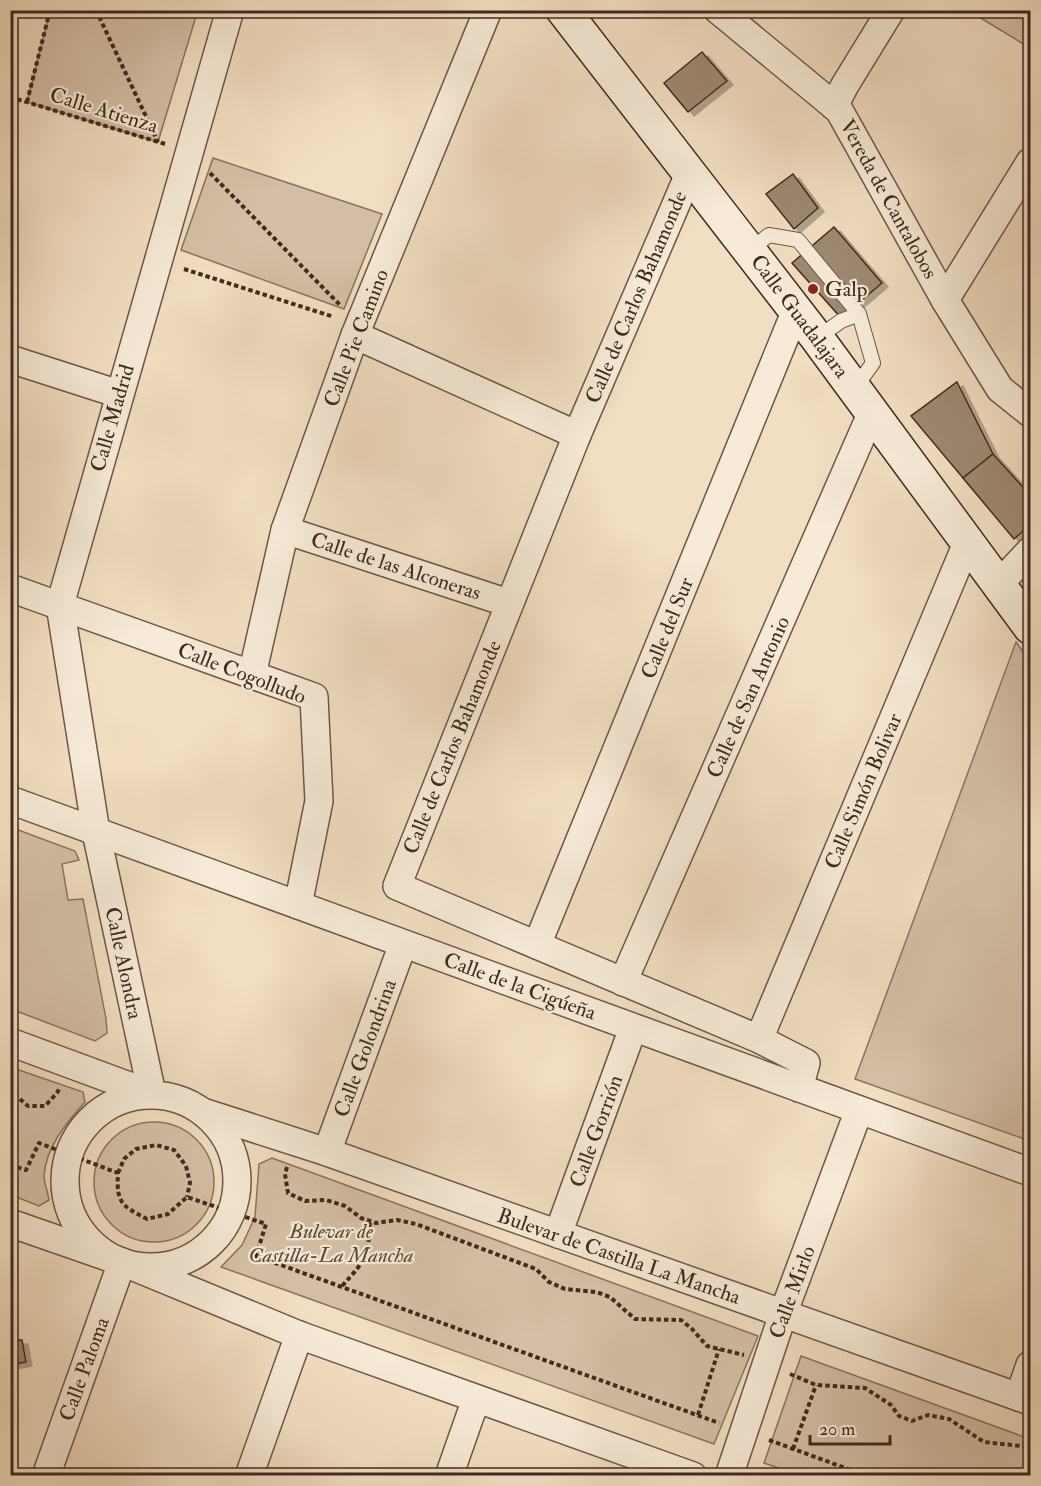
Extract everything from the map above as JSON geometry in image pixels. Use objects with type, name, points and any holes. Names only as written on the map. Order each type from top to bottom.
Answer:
[{"type":"main road","name":"Calle Guadalajara","points":[[563,10],[796,310],[1030,627]]},
{"type":"street","name":"Calle Madrid","points":[[96,832],[60,604],[230,10]]},
{"type":"street","name":"Calle Pie Camino","points":[[252,675],[285,530],[358,330],[488,10]]},
{"type":"street","name":"Vereda de Cantalobos","points":[[718,10],[834,106],[845,120],[945,300],[1000,389],[1030,413]]},
{"type":"street","points":[[834,106],[891,10]]},
{"type":"street","points":[[945,300],[1030,162]]},
{"type":"street","name":"Calle de Carlos Bahamonde","points":[[689,174],[508,603],[397,886],[759,1040],[806,1064],[799,1088]]},
{"type":"street","name":"Calle del Sur","points":[[537,945],[796,310]]},
{"type":"street","points":[[358,330],[577,435]]},
{"type":"street","points":[[10,359],[119,394]]},
{"type":"street","name":"Calle de San Antonio","points":[[623,982],[863,400]]},
{"type":"street","name":"Calle de las Alconeras","points":[[285,530],[508,603]]},
{"type":"street","name":"Calle Simón Bolivar","points":[[759,1040],[967,543]]},
{"type":"street","points":[[999,584],[1030,551]]},
{"type":"street","name":"Calle Cogolludo","points":[[10,588],[60,604],[314,697],[319,801],[298,905]]},
{"type":"street","name":"Calle de la Cigúeña","points":[[10,801],[1030,1172]]},
{"type":"street","name":"Calle Alondra","points":[[96,832],[152,1094]]},
{"type":"street","name":"Calle Golondrina","points":[[327,1152],[403,944]]},
{"type":"street","name":"Calle Gorrión","points":[[558,1234],[633,1028]]},
{"type":"street","name":"Bulevar de Castilla La Mancha","points":[[10,1042],[206,1113],[327,1152],[1025,1399]]},
{"type":"street","points":[[152,1094],[131,1096],[110,1105],[89,1121],[72,1146],[66,1168],[65,1189],[71,1213],[88,1241],[122,1262],[159,1267],[192,1258],[207,1248],[232,1212],[238,1185],[236,1160],[227,1138],[206,1113]]},
{"type":"street","name":"Calle Mirlo","points":[[729,1476],[783,1314],[859,1110]]},
{"type":"street","points":[[10,1223],[122,1262],[299,1335],[476,1399],[652,1469],[693,1476]]},
{"type":"street","name":"Calle Paloma","points":[[46,1476],[122,1262]]},
{"type":"street","points":[[249,1476],[299,1335]]},
{"type":"street","points":[[1025,1399],[1030,1365]]},
{"type":"street","points":[[449,1476],[476,1399]]},
{"type":"lane","points":[[750,250],[769,235],[798,240],[859,314],[873,363],[863,400]]},
{"type":"lane","points":[[817,338],[841,321],[859,314]]},
{"type":"path","points":[[27,102],[50,10]]},
{"type":"path","points":[[96,10],[158,142]]},
{"type":"path","name":"Calle Atienza","points":[[10,97],[189,152]]},
{"type":"path","points":[[189,152],[358,330]]},
{"type":"path","points":[[158,261],[358,330]]},
{"type":"path","points":[[10,1088],[28,1106],[45,1106],[57,1093],[71,1064]]},
{"type":"path","points":[[295,1142],[285,1174],[288,1192],[305,1201],[326,1200],[345,1206],[361,1218],[370,1221],[397,1220],[427,1228],[536,1269],[549,1282],[565,1289],[596,1292],[610,1297],[635,1319],[681,1320],[707,1346],[767,1364],[816,1384],[866,1388],[891,1405],[899,1416],[912,1421],[928,1415],[949,1419],[984,1442],[1030,1447]]},
{"type":"path","points":[[10,1165],[26,1170],[39,1143],[118,1173]]},
{"type":"path","points":[[156,1145],[174,1150],[186,1166],[190,1183],[187,1197],[168,1214],[147,1219],[126,1208],[117,1192],[118,1173],[124,1159],[136,1149],[156,1145]]},
{"type":"path","points":[[187,1197],[266,1224],[256,1256],[867,1476]]},
{"type":"path","points":[[342,1286],[364,1262],[369,1241],[370,1221]]},
{"type":"path","points":[[698,1415],[719,1349]]},
{"type":"path","points":[[793,1449],[816,1384]]},
{"type":"green space","points":[[50,11],[191,11],[197,13],[158,142],[27,102]]},
{"type":"green space","points":[[969,11],[1030,11],[1030,48]]},
{"type":"green space","points":[[213,158],[382,214],[344,309],[181,250]]},
{"type":"green space","points":[[1016,642],[1030,662],[1030,1141],[855,1079]]},
{"type":"green space","points":[[10,827],[75,851],[79,860],[62,864],[68,900],[83,899],[106,1019],[107,1033],[95,1041],[11,1009]]},
{"type":"green space","points":[[10,1067],[83,1092],[85,1102],[64,1127],[49,1155],[44,1176],[49,1200],[39,1206],[11,1195]]},
{"type":"green space","points":[[154,1122],[177,1127],[196,1140],[209,1159],[214,1182],[209,1205],[196,1224],[177,1237],[154,1242],[131,1237],[112,1224],[99,1205],[94,1182],[99,1159],[112,1140],[131,1127]]},
{"type":"green space","name":"Bulevar de Castilla-La Mancha","points":[[272,1158],[758,1336],[714,1444],[221,1267],[242,1245],[255,1217],[259,1164]]},
{"type":"green space","points":[[801,1356],[1030,1439],[1030,1475],[799,1475],[764,1463]]},
{"type":"building","points":[[702,52],[727,81],[688,112],[664,83]]},
{"type":"building","points":[[793,174],[818,208],[794,229],[766,194]]},
{"type":"building","points":[[834,227],[882,283],[841,318],[792,263]]},
{"type":"building","points":[[957,382],[993,454],[963,478],[911,416]]},
{"type":"building","points":[[993,454],[1030,495],[1030,525],[1014,539],[963,478]]},
{"type":"building","points":[[10,1340],[22,1340],[26,1362],[10,1365]]},
{"type":"place","name":"Galp","points":[[813,289]]}]
